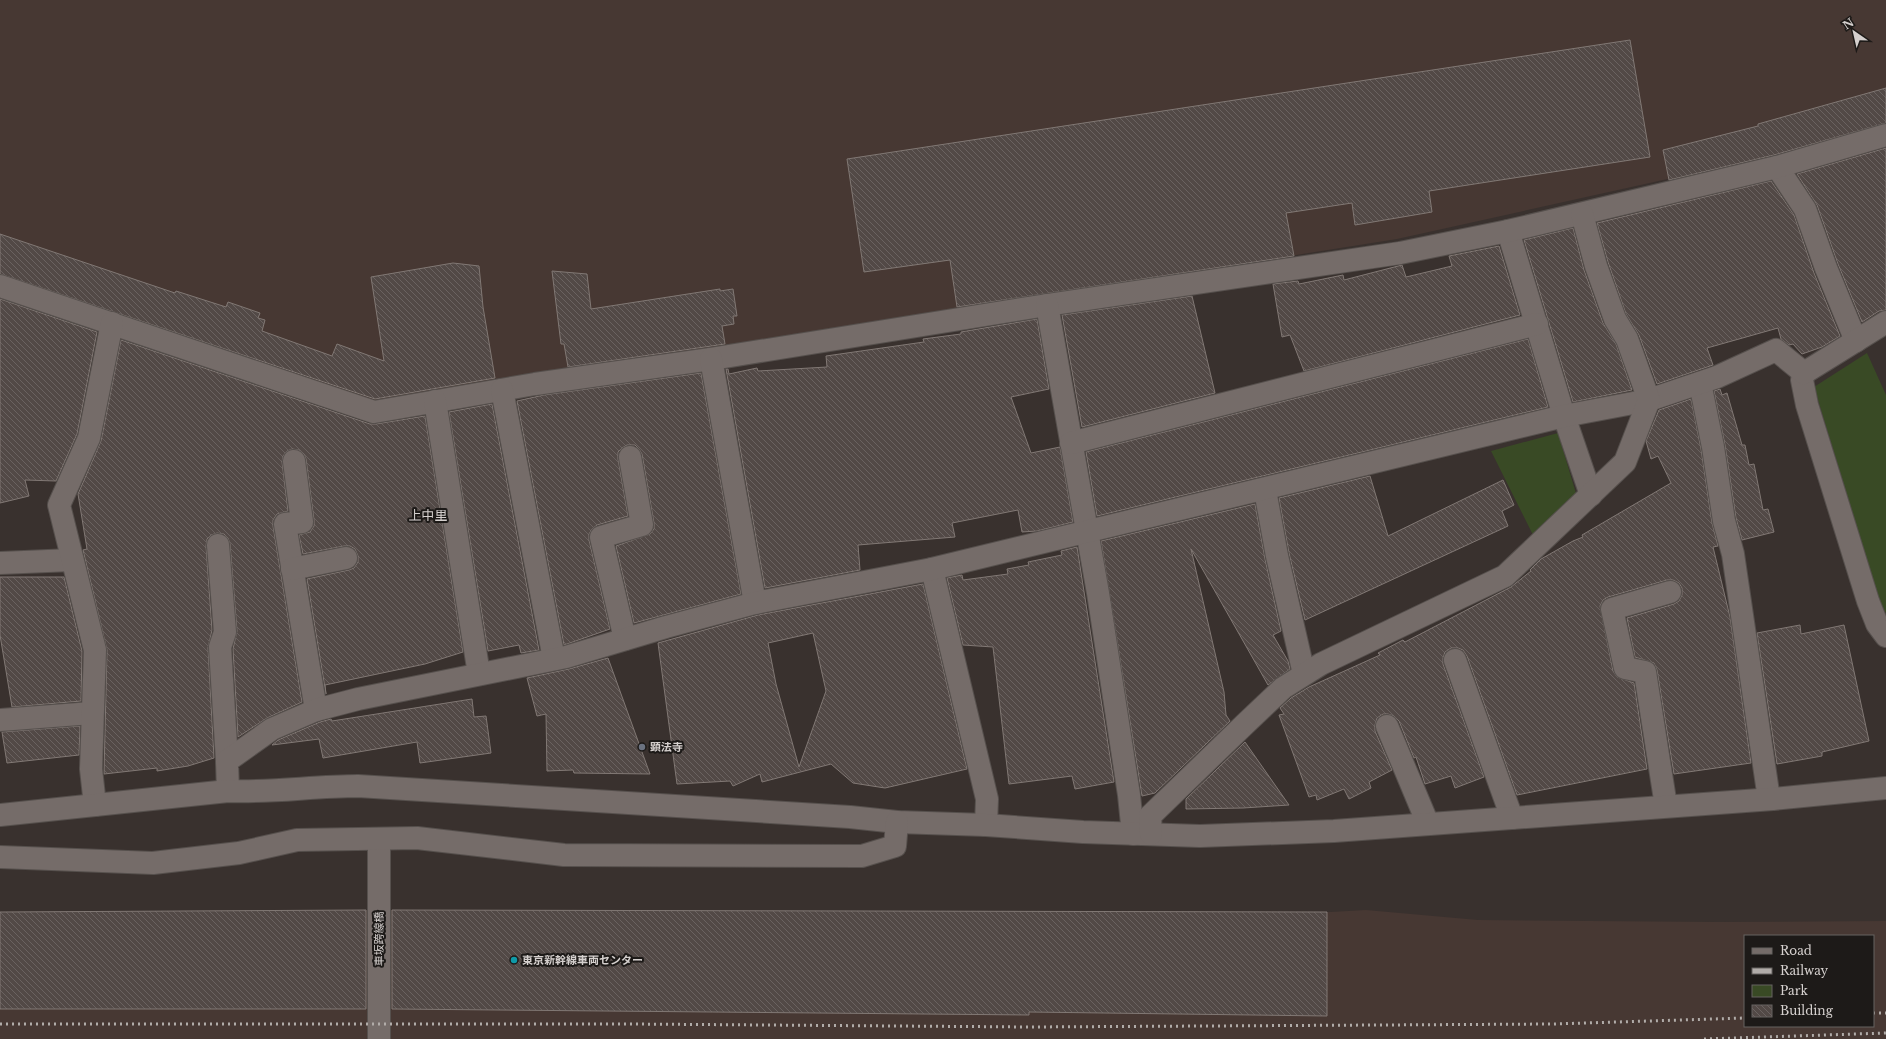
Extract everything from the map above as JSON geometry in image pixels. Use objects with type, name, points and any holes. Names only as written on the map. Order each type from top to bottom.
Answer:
[{"type":"street","points":[[0,286],[374,412],[502,390],[711,359],[1047,305],[1400,253],[1582,214],[1777,166],[1886,135]]},
{"type":"street","points":[[1777,166],[1805,209],[1826,268],[1856,341]]},
{"type":"street","points":[[1142,834],[1150,816],[1283,688],[1321,664],[1505,576],[1625,462],[1649,400],[1627,339],[1612,311],[1596,266],[1582,214]]},
{"type":"street","points":[[1508,231],[1564,416],[1591,495]]},
{"type":"street","points":[[1047,305],[1087,532],[1129,795],[1142,834]]},
{"type":"street","points":[[1886,322],[1804,373],[1802,380],[1807,405],[1866,593],[1877,624],[1886,636]]},
{"type":"street","points":[[94,804],[92,769],[92,713],[95,650],[59,505],[90,438],[112,323]]},
{"type":"street","points":[[1071,443],[1536,324]]},
{"type":"street","points":[[227,761],[272,729],[316,710],[358,699],[554,659],[756,603],[932,570],[1564,416],[1649,400],[1717,377],[1776,350],[1804,373]]},
{"type":"street","points":[[711,359],[756,603]]},
{"type":"street","points":[[1700,383],[1713,447],[1724,521],[1733,554],[1769,799]]},
{"type":"street","points":[[502,390],[554,659]]},
{"type":"street","points":[[435,401],[478,674]]},
{"type":"street","points":[[625,639],[601,537],[642,525],[630,457]]},
{"type":"street","points":[[294,461],[302,522],[285,524],[316,710]]},
{"type":"street","points":[[1265,490],[1277,556],[1304,674]]},
{"type":"street","points":[[218,545],[225,632],[220,647],[228,791]]},
{"type":"street","points":[[292,569],[346,558]]},
{"type":"street","points":[[0,563],[72,560]]},
{"type":"street","points":[[932,570],[987,799],[986,825]]},
{"type":"street","points":[[1666,806],[1645,672],[1625,668],[1612,608],[1670,592]]},
{"type":"street","points":[[1455,660],[1512,818]]},
{"type":"street","points":[[0,720],[92,713]]},
{"type":"street","points":[[1387,726],[1428,824]]},
{"type":"street","points":[[0,815],[228,791],[247,792],[318,786],[358,786],[850,817],[897,822],[986,825],[1083,832],[1200,836],[1334,831],[1769,799],[1886,788]]},
{"type":"street","points":[[0,857],[153,863],[239,853],[297,840],[379,840],[417,838],[564,855],[862,856],[896,846],[897,822]]},
{"type":"street","name":"車坂跨線橋","points":[[379,840],[379,1039]]},
{"type":"shaded area","points":[[0,0],[1886,0],[1886,124],[1767,157],[1397,239],[867,323],[376,404],[0,276]]},
{"type":"shaded area","name":"東京新幹線車両センター","points":[[409,910],[1313,913],[1366,910],[1478,920],[1717,922],[1886,921],[1886,1039],[0,1039],[0,912]]},
{"type":"green space","points":[[1867,353],[1886,395],[1886,612],[1883,613],[1814,387]]},
{"type":"green space","points":[[1558,433],[1578,500],[1534,537],[1491,451]]},
{"type":"building","points":[[1630,40],[1650,157],[1429,191],[1432,212],[1355,225],[1352,203],[1286,213],[1294,256],[957,307],[950,260],[864,272],[847,159]]},
{"type":"building","points":[[1886,88],[1886,123],[1774,155],[1669,180],[1663,150],[1758,126],[1758,124]]},
{"type":"building","points":[[1886,148],[1886,310],[1879,311],[1862,322],[1838,264],[1817,205],[1797,174]]},
{"type":"building","points":[[1771,181],[1794,215],[1814,273],[1840,336],[1822,347],[1802,354],[1793,344],[1789,345],[1781,339],[1778,328],[1707,348],[1713,365],[1657,384],[1639,335],[1626,314],[1608,262],[1597,223]]},
{"type":"building","points":[[1573,228],[1584,270],[1603,323],[1616,344],[1632,390],[1573,402],[1524,240]]},
{"type":"building","points":[[0,234],[175,293],[176,291],[226,307],[228,302],[260,313],[258,318],[265,320],[262,331],[332,356],[337,344],[384,361],[371,277],[453,263],[479,266],[483,307],[495,378],[375,399],[0,274]]},
{"type":"building","points":[[1499,246],[1520,315],[1304,371],[1290,335],[1282,337],[1273,284],[1298,281],[1299,284],[1343,275],[1344,280],[1402,265],[1406,277],[1452,266],[1449,256]]},
{"type":"building","points":[[552,271],[587,274],[591,309],[720,289],[720,291],[733,289],[737,316],[733,316],[734,324],[722,326],[725,344],[568,367],[564,344],[561,344]]},
{"type":"building","points":[[1192,296],[1215,393],[1082,427],[1062,315]]},
{"type":"building","points":[[0,299],[97,332],[77,434],[56,481],[25,480],[29,496],[0,503]]},
{"type":"building","points":[[1037,319],[1049,389],[1011,397],[1031,453],[1060,447],[1073,522],[1037,531],[1022,532],[1018,510],[952,523],[955,537],[858,545],[860,570],[765,588],[726,369],[728,369],[729,374],[757,368],[758,371],[827,367],[826,356],[924,342],[923,339],[961,334],[961,332]]},
{"type":"building","points":[[1528,339],[1548,407],[1097,516],[1086,452]]},
{"type":"building","points":[[121,340],[370,424],[425,416],[463,652],[425,664],[325,685],[326,694],[307,579],[354,568],[358,562],[358,556],[355,549],[350,546],[303,554],[299,535],[310,532],[314,526],[314,520],[306,459],[304,454],[299,450],[292,449],[287,451],[283,456],[282,462],[288,511],[277,514],[273,520],[273,526],[302,702],[267,718],[238,737],[233,649],[237,631],[230,544],[228,538],[224,534],[217,533],[211,535],[207,539],[206,546],[212,630],[208,648],[214,758],[188,766],[157,771],[157,768],[104,774],[107,650],[83,550],[87,549],[78,494],[101,441]]},
{"type":"building","points":[[701,373],[741,594],[634,623],[616,546],[650,534],[654,529],[654,523],[642,454],[635,445],[627,445],[618,452],[618,459],[628,516],[597,525],[589,534],[589,540],[610,629],[564,645],[517,401],[544,395]]},
{"type":"building","points":[[1720,389],[1722,395],[1727,393],[1742,445],[1745,445],[1749,465],[1754,464],[1763,510],[1768,509],[1774,532],[1742,540],[1736,518],[1725,445],[1714,391]]},
{"type":"building","points":[[1691,399],[1701,449],[1712,523],[1718,546],[1713,547],[1730,617],[1751,763],[1674,774],[1657,670],[1654,663],[1635,657],[1627,618],[1674,604],[1679,601],[1682,595],[1682,588],[1679,583],[1673,580],[1667,580],[1608,597],[1603,600],[1600,606],[1613,671],[1617,677],[1634,683],[1647,769],[1517,795],[1467,656],[1463,650],[1451,648],[1445,652],[1443,664],[1484,777],[1455,788],[1451,776],[1425,784],[1416,757],[1414,758],[1399,721],[1394,716],[1383,714],[1377,718],[1375,731],[1392,770],[1369,782],[1371,788],[1349,799],[1344,789],[1317,800],[1316,795],[1309,797],[1279,715],[1284,714],[1280,708],[1291,698],[1309,687],[1380,655],[1378,653],[1403,640],[1405,642],[1511,587],[1531,571],[1530,570],[1541,559],[1583,537],[1582,535],[1671,483],[1658,456],[1651,459],[1646,441],[1659,410]]},
{"type":"building","points":[[492,404],[539,650],[521,653],[519,645],[488,651],[449,412]]},
{"type":"building","points":[[1370,476],[1388,536],[1503,480],[1514,505],[1502,511],[1508,526],[1305,620],[1289,553],[1279,498]]},
{"type":"building","points":[[1255,504],[1265,559],[1281,631],[1273,635],[1288,661],[1290,669],[1268,685],[1191,549],[1224,692],[1226,715],[1230,721],[1155,793],[1142,796],[1101,541]]},
{"type":"building","points":[[1077,547],[1114,782],[1075,789],[1072,776],[1009,784],[993,647],[963,645],[947,578],[962,575],[963,580],[1008,574],[1007,569],[1029,565],[1028,562],[1062,555],[1061,551]]},
{"type":"building","points":[[0,577],[64,577],[82,651],[81,701],[12,707],[0,635]]},
{"type":"building","points":[[923,584],[967,769],[885,788],[853,783],[831,764],[762,782],[760,774],[733,786],[730,781],[677,784],[658,643],[758,615]],"holes":[[[813,633],[826,691],[799,767],[776,684],[768,643]]]},
{"type":"building","points":[[1800,625],[1801,634],[1844,625],[1869,741],[1822,752],[1822,756],[1777,764],[1757,633]]},
{"type":"building","points":[[608,658],[650,774],[574,773],[573,770],[547,771],[546,714],[537,716],[527,678],[569,669]]},
{"type":"building","points":[[472,699],[474,717],[486,716],[491,753],[420,763],[417,742],[323,758],[319,739],[272,745],[278,740],[320,722],[331,719],[332,721]]},
{"type":"building","points":[[80,726],[79,755],[7,763],[2,732]]},
{"type":"building","points":[[1245,742],[1289,805],[1243,808],[1186,809],[1186,799]]},
{"type":"building","points":[[366,910],[366,1009],[0,1009],[0,912]]},
{"type":"building","name":"東京新幹線車両センター","points":[[392,910],[1327,912],[1327,1016],[1029,1012],[1029,1015],[392,1009]]},
{"type":"railway","points":[[1874,1013],[1886,1013]]},
{"type":"railway","points":[[0,1024],[631,1024],[1030,1027],[1553,1024],[1744,1018]]},
{"type":"railway","points":[[1704,1039],[1886,1033]]},
{"type":"place","name":"顕法寺","points":[[642,747]]},
{"type":"place","name":"東京新幹線車両センター","points":[[514,960]]},
{"type":"district","name":"上中里","points":[[428,515]]}]
